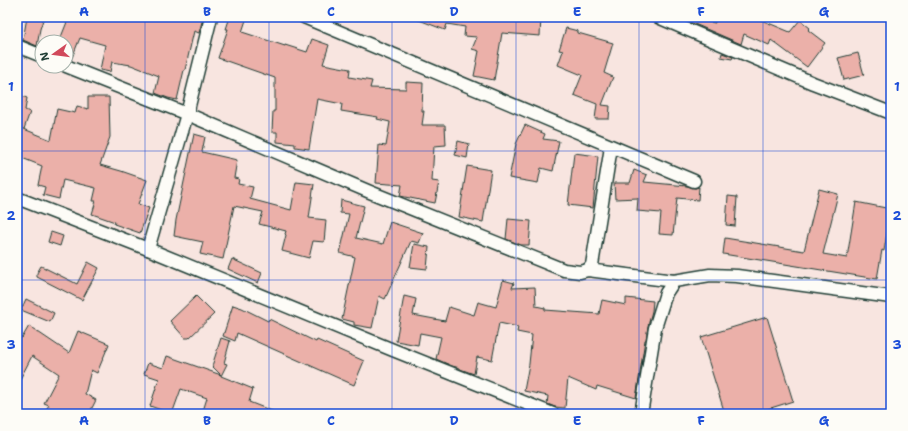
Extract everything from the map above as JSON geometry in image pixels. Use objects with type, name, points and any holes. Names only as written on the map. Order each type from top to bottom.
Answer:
[{"type":"street","points":[[148,249],[187,114],[211,17]]},
{"type":"street","points":[[304,17],[694,181]]},
{"type":"street","points":[[658,17],[813,83],[891,113]]},
{"type":"street","points":[[17,46],[34,53]]},
{"type":"street","points":[[74,69],[187,114],[370,192],[564,270],[580,272],[588,270],[674,281],[710,275],[737,276],[891,297]]},
{"type":"street","points":[[588,270],[592,265],[611,146]]},
{"type":"street","points":[[17,198],[148,249],[553,414]]},
{"type":"street","points":[[641,414],[655,328],[666,293],[674,281]]},
{"type":"building","points":[[27,17],[44,17],[39,34],[34,34],[34,45],[23,40]]},
{"type":"building","points":[[69,17],[103,17],[127,23],[130,17],[203,18],[199,33],[194,31],[177,100],[155,93],[159,76],[131,65],[112,62],[110,72],[100,70],[105,45],[80,38],[74,53],[74,34],[62,34]]},
{"type":"building","points":[[230,17],[247,17],[242,32],[285,46],[307,52],[312,39],[329,45],[323,64],[350,69],[349,77],[372,81],[370,88],[406,89],[406,82],[423,83],[422,111],[424,111],[422,125],[445,125],[446,145],[434,146],[432,181],[439,182],[435,203],[400,196],[402,185],[376,183],[379,145],[386,146],[390,122],[377,119],[378,117],[341,111],[342,104],[317,99],[309,149],[295,147],[295,144],[277,142],[277,132],[272,132],[273,111],[275,111],[275,78],[218,58],[228,29],[226,29]]},
{"type":"building","points":[[414,17],[541,17],[540,36],[502,33],[494,80],[474,76],[479,51],[472,49],[477,37],[464,36],[465,27],[447,24],[445,30]]},
{"type":"building","points":[[714,17],[754,17],[790,32],[800,20],[810,28],[808,30],[825,43],[807,67],[771,40],[769,45],[744,34],[741,44],[690,22],[691,18],[715,23]]},
{"type":"building","points":[[566,28],[613,43],[604,73],[613,77],[602,105],[610,106],[609,119],[595,119],[597,104],[574,95],[582,75],[558,65],[563,51],[559,50]]},
{"type":"building","points":[[722,53],[733,57],[732,59],[721,57]]},
{"type":"building","points":[[858,53],[864,75],[844,80],[838,58]]},
{"type":"building","points":[[17,94],[27,98],[25,110],[30,112],[24,129],[51,140],[57,109],[75,113],[77,106],[88,109],[88,97],[109,97],[110,137],[100,165],[147,180],[138,204],[149,208],[140,233],[114,224],[115,222],[92,214],[96,201],[93,201],[96,188],[63,180],[59,199],[43,195],[45,187],[38,185],[42,166],[17,156]]},
{"type":"building","points":[[525,125],[545,134],[543,139],[559,141],[553,171],[541,168],[538,183],[509,178],[516,144]]},
{"type":"building","points":[[194,134],[205,137],[202,152],[237,160],[234,178],[239,179],[238,184],[253,187],[250,199],[291,210],[296,182],[314,184],[309,218],[326,220],[324,242],[313,241],[309,258],[282,251],[286,231],[259,224],[263,212],[234,206],[223,259],[200,254],[203,242],[174,236]]},
{"type":"building","points":[[458,141],[469,144],[467,158],[455,155]]},
{"type":"building","points":[[574,153],[598,156],[593,208],[568,205]]},
{"type":"building","points":[[467,166],[491,170],[483,222],[459,217]]},
{"type":"building","points":[[634,170],[647,175],[644,182],[695,188],[699,187],[698,200],[677,198],[673,235],[659,234],[661,213],[637,211],[638,198],[615,199],[614,183],[630,183]]},
{"type":"building","points":[[819,189],[838,194],[823,254],[847,258],[856,202],[891,209],[884,251],[882,250],[877,279],[723,254],[725,238],[804,251]]},
{"type":"building","points":[[728,196],[737,197],[735,226],[726,225]]},
{"type":"building","points":[[341,200],[364,206],[356,238],[383,244],[390,222],[423,233],[419,243],[411,241],[385,299],[379,296],[372,328],[354,325],[354,322],[342,319],[355,257],[340,253],[349,214],[340,213]]},
{"type":"building","points":[[508,219],[531,221],[529,245],[521,245],[506,239]]},
{"type":"building","points":[[51,232],[63,236],[60,246],[48,242]]},
{"type":"building","points":[[414,244],[429,247],[427,269],[410,267]]},
{"type":"building","points":[[232,259],[262,273],[258,283],[228,269]]},
{"type":"building","points":[[88,262],[99,268],[82,300],[37,277],[37,273],[41,266],[77,284]]},
{"type":"building","points":[[503,280],[514,283],[512,288],[535,287],[536,306],[545,308],[545,310],[599,314],[602,300],[626,305],[626,298],[653,301],[636,398],[597,386],[596,390],[568,378],[565,408],[547,404],[548,396],[524,391],[532,335],[517,332],[518,327],[499,323],[492,360],[477,357],[474,374],[436,359],[441,337],[420,333],[418,345],[396,341],[404,296],[416,299],[413,315],[445,321],[449,307],[474,315],[478,302],[496,307]]},
{"type":"building","points":[[196,296],[214,314],[189,338],[185,338],[170,321]]},
{"type":"building","points":[[26,299],[54,313],[50,322],[21,310]]},
{"type":"building","points":[[233,305],[268,321],[269,319],[316,342],[317,340],[364,361],[354,385],[237,333],[235,341],[223,336]]},
{"type":"building","points":[[767,317],[793,401],[752,414],[725,414],[701,337]]},
{"type":"building","points":[[29,326],[69,353],[78,331],[109,344],[97,373],[91,370],[85,394],[96,400],[89,414],[50,414],[45,411],[49,405],[44,403],[59,374],[32,356],[17,385],[17,335],[22,338]]},
{"type":"building","points":[[221,338],[230,341],[224,363],[227,364],[221,376],[253,389],[249,402],[277,414],[202,414],[207,398],[181,389],[172,414],[150,406],[159,379],[144,374],[148,363],[163,368],[167,356],[221,375],[212,366]]}]
